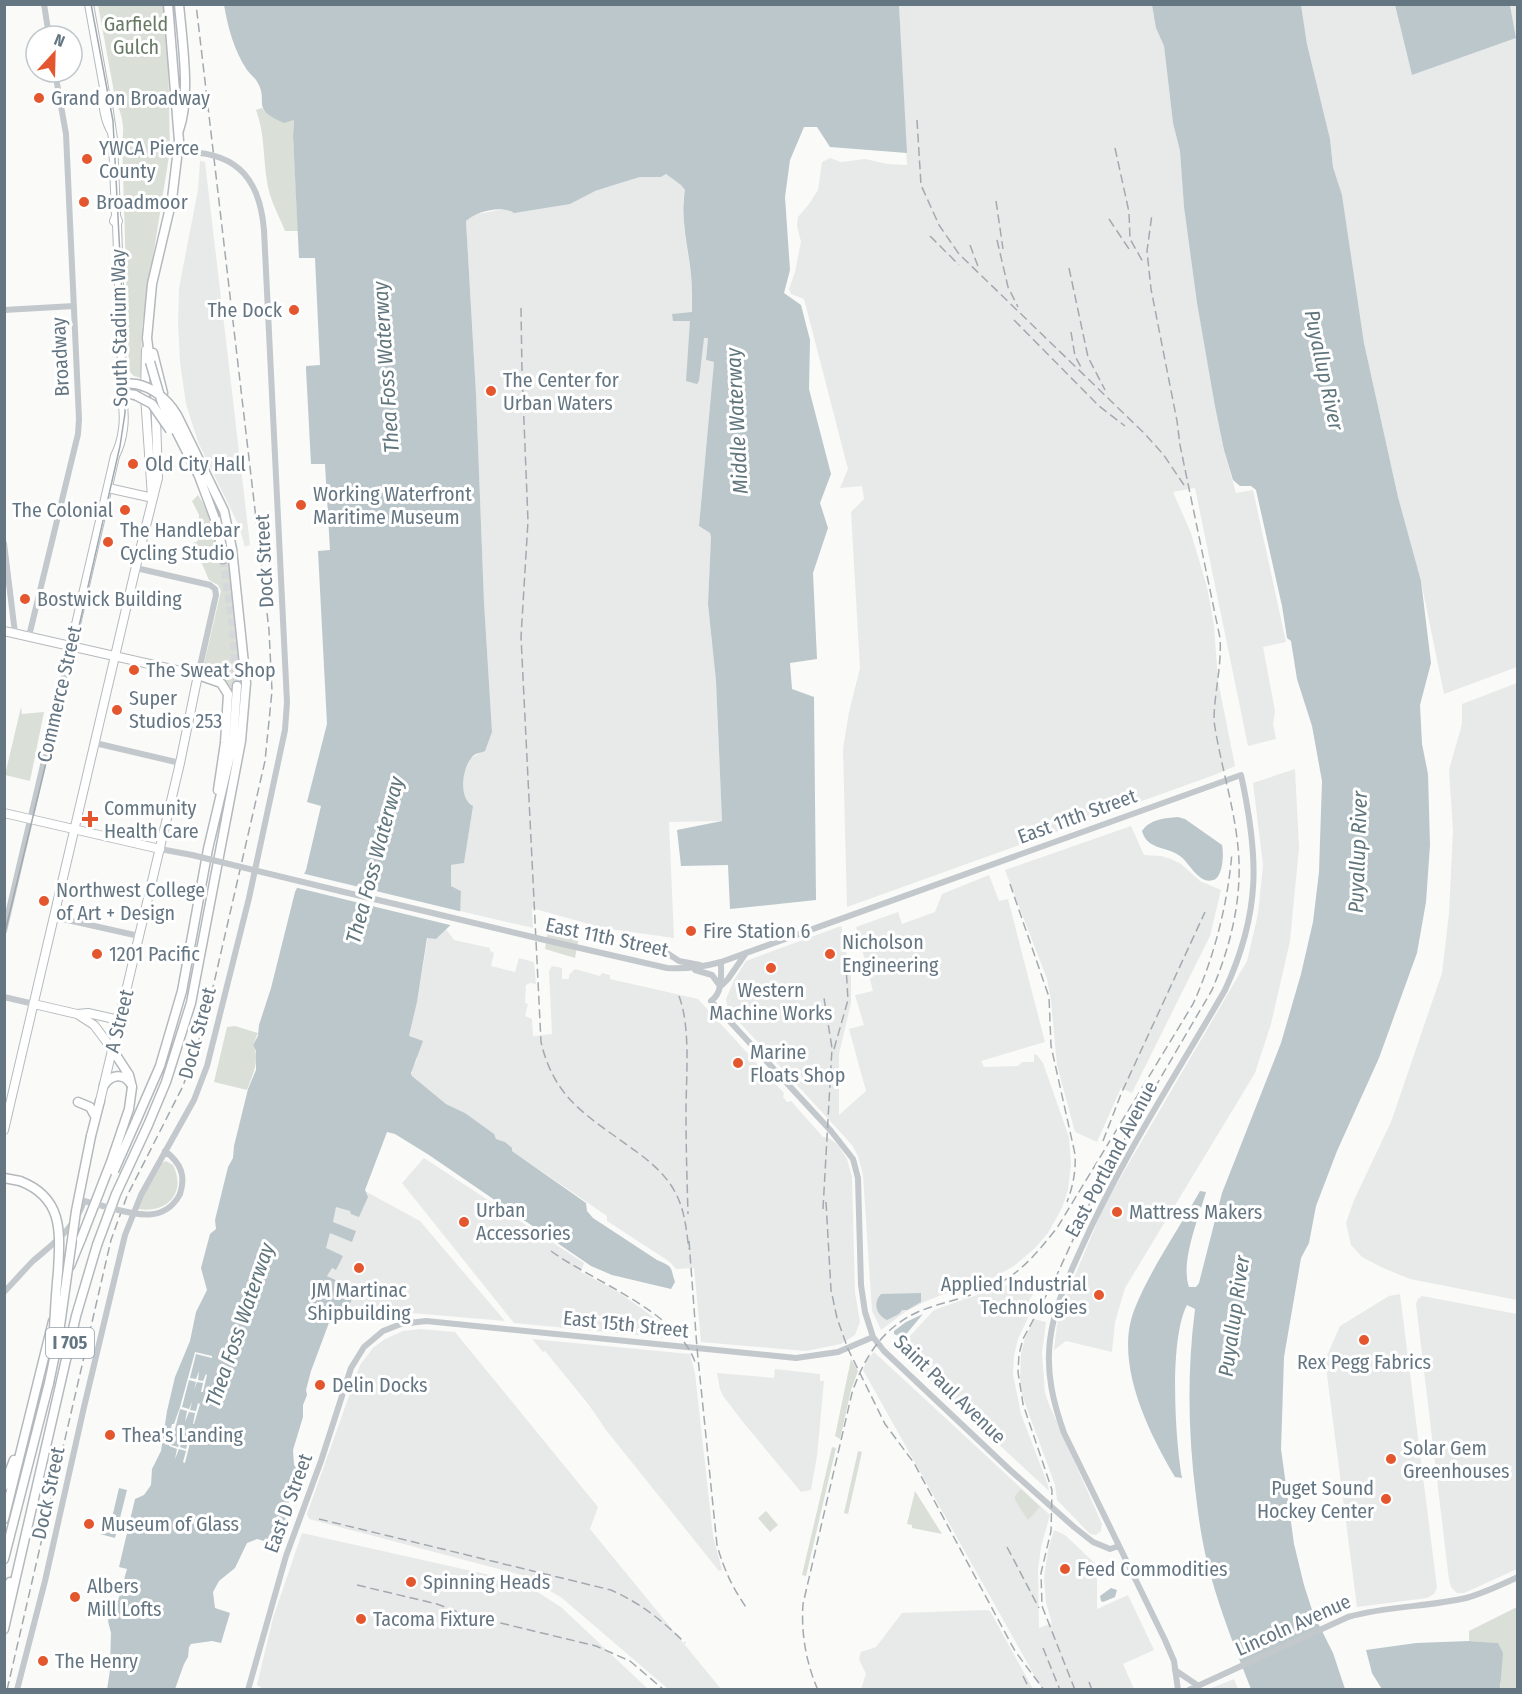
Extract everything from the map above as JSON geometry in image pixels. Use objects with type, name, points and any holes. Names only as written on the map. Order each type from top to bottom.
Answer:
[{"type":"highway","points":[[168,4],[179,130],[172,199],[152,284],[147,338],[159,395],[199,476],[215,519],[223,559]]},
{"type":"highway","points":[[179,4],[184,78],[183,119],[179,130]]},
{"type":"highway","points":[[157,267],[152,361],[158,369],[164,396],[206,484],[235,577]]},
{"type":"highway","points":[[123,392],[136,384],[156,392],[168,402],[177,415],[224,511],[235,577]]},
{"type":"highway","points":[[123,392],[148,401],[162,416],[215,519]]},
{"type":"highway","name":"I 705","points":[[4,1601],[47,1443],[76,1316],[97,1245],[116,1194],[172,1066],[191,1003],[237,769],[244,720],[246,683],[235,577]]},
{"type":"highway","points":[[198,675],[221,683],[229,697],[225,743],[210,838]]},
{"type":"highway","name":"I 705","points":[[4,1518],[56,1310],[81,1239],[138,1119],[160,1066],[176,1016],[210,838],[233,743],[237,686]]},
{"type":"highway","points":[[81,1239],[129,1109],[132,1087],[129,1075],[112,1049]]},
{"type":"highway","points":[[104,1085],[112,1077],[120,1076],[128,1080],[132,1087]]},
{"type":"highway","points":[[4,1559],[49,1383],[58,1340],[76,1211],[100,1101]]},
{"type":"highway","points":[[78,1102],[92,1108],[95,1120]]},
{"type":"highway","points":[[7,1178],[28,1184],[44,1196],[54,1210],[59,1226],[49,1383]]},
{"type":"highway","points":[[4,1486],[30,1411]]},
{"type":"highway","points":[[4,1629],[47,1443]]},
{"type":"main road","name":"South Stadium Way","points":[[89,4],[112,132],[123,392],[118,431]]},
{"type":"main road","points":[[147,338],[146,407],[153,498]]},
{"type":"main road","points":[[4,1130],[158,478],[152,361]]},
{"type":"main road","name":"Commerce Street","points":[[71,646],[122,432],[123,392]]},
{"type":"main road","name":"Commerce Street","points":[[115,456],[114,446],[118,431]]},
{"type":"main road","points":[[108,488],[153,498]]},
{"type":"main road","points":[[4,631],[198,675]]},
{"type":"main road","name":"A Street","points":[[100,1101],[180,763],[198,675]]},
{"type":"main road","points":[[4,813],[160,849]]},
{"type":"main road","points":[[34,1004],[118,1020]]},
{"type":"main road","points":[[77,1014],[94,1025],[112,1049]]},
{"type":"street","points":[[44,4],[47,24]]},
{"type":"street","name":"Broadway","points":[[29,636],[78,434],[79,419],[66,134],[57,84]]},
{"type":"street","name":"Dock Street","points":[[17,1689],[45,1581],[125,1235],[141,1195],[194,1101],[207,1066],[249,898],[285,730],[287,702],[261,206],[253,185],[240,170],[208,154],[177,152]]},
{"type":"street","points":[[4,310],[74,306]]},
{"type":"street","points":[[4,543],[15,633]]},
{"type":"street","name":"A Street","points":[[136,568],[210,585],[215,589],[216,595],[198,675]]},
{"type":"street","name":"Commerce Street","points":[[4,932],[71,646]]},
{"type":"street","points":[[95,743],[180,763]]},
{"type":"street","name":"East 11th Street","points":[[160,849],[642,963],[686,969],[721,962],[1241,775]]},
{"type":"street","name":"East Portland Avenue","points":[[1178,1689],[1166,1640],[1064,1433],[1054,1407],[1048,1368],[1051,1334],[1062,1291],[1105,1195],[1225,990],[1240,954],[1251,912],[1254,882],[1250,827],[1241,775]]},
{"type":"street","points":[[54,917],[139,936]]},
{"type":"street","points":[[667,953],[687,963],[712,965]]},
{"type":"street","points":[[686,969],[703,971],[712,975],[720,987],[746,953]]},
{"type":"street","name":"Saint Paul Avenue","points":[[721,962],[720,987],[716,998],[711,1001],[831,1131],[853,1159],[858,1178],[861,1285],[865,1312],[873,1337],[884,1351],[1074,1527],[1103,1547],[1110,1549],[1119,1546]]},
{"type":"street","points":[[4,997],[34,1004]]},
{"type":"street","points":[[4,1292],[71,1226],[84,1201],[141,1215],[153,1215],[170,1208],[180,1194],[183,1178],[181,1169],[175,1160],[165,1151]]},
{"type":"street","name":"East 15th Street","points":[[375,1336],[401,1324],[426,1321],[796,1358],[838,1352],[873,1337]]},
{"type":"street","name":"East D Street","points":[[248,1689],[286,1556],[321,1461],[351,1368],[359,1353],[375,1336]]},
{"type":"street","name":"Lincoln Avenue","points":[[1189,1689],[1331,1624],[1365,1612],[1472,1596],[1518,1577]]},
{"type":"street","points":[[1175,1670],[1197,1685]]},
{"type":"shaded area","points":[[899,5],[1152,5],[1156,28],[1164,46],[1173,123],[1180,151],[1184,207],[1197,303],[1224,450],[1236,493],[1253,490],[1286,642],[1263,647],[1275,711],[1273,724],[1276,739],[1248,746],[1195,488],[1173,492],[1191,533],[1207,587],[1214,625],[1218,681],[1235,766],[847,907],[843,749],[860,668],[851,512],[864,499],[862,486],[840,488],[848,469],[804,299],[791,294],[789,289],[801,242],[797,225],[798,217],[818,190],[822,162],[830,158],[841,162],[865,159],[907,165]]},
{"type":"shaded area","points":[[1301,5],[1395,5],[1412,75],[1516,38],[1510,5],[1517,5],[1517,667],[1444,694],[1421,581],[1398,497],[1364,343],[1342,195],[1333,167],[1330,139],[1307,44]]},
{"type":"shaded area","points":[[200,161],[205,162],[250,545],[245,547],[239,526],[198,442],[186,404],[180,362],[179,288],[198,190]]},
{"type":"shaded area","points":[[666,174],[685,190],[684,227],[691,275],[692,313],[673,314],[673,320],[690,320],[708,338],[706,360],[714,362],[699,526],[710,533],[711,537],[708,604],[716,681],[722,821],[669,822],[674,938],[603,928],[532,908],[533,928],[460,911],[461,891],[451,886],[451,865],[464,863],[471,818],[463,796],[463,775],[471,758],[485,750],[492,732],[466,221],[473,215],[595,191],[640,177],[661,177]]},
{"type":"shaded area","points":[[1517,683],[1517,1300],[1410,1279],[1383,1268],[1362,1257],[1351,1245],[1346,1223],[1354,1200],[1391,1122],[1442,973],[1449,913],[1453,831],[1449,770],[1462,724],[1462,704]]},
{"type":"shaded area","points":[[1295,769],[1299,848],[1290,941],[1271,1024],[1255,1073],[1125,1288],[1115,1322],[1112,1352],[1066,1341],[1054,1350],[1057,1324],[1065,1299],[1105,1204],[1247,961],[1258,914],[1263,865],[1253,783]]},
{"type":"shaded area","points":[[1131,826],[1144,855],[1171,859],[1181,864],[1200,881],[1221,890],[1210,936],[1132,1093],[1121,1088],[1097,1142],[1075,1132],[1057,1065],[1047,979],[1005,870]]},
{"type":"shaded area","points":[[989,875],[999,901],[1008,899],[1045,1042],[981,1061],[984,1067],[1018,1066],[1022,1062],[1034,1062],[1034,1054],[1043,1063],[1069,1137],[1071,1164],[1068,1190],[1062,1208],[1048,1233],[1014,1266],[971,1289],[944,1294],[924,1302],[905,1312],[881,1330],[872,1311],[863,1175],[858,1156],[852,1145],[728,1010],[726,999],[746,961],[841,926],[851,976],[851,1003],[839,1054],[839,1115],[866,1091],[849,1029],[864,1025],[855,995],[873,991],[856,927],[898,912],[902,924],[935,912],[942,894]]},
{"type":"shaded area","points":[[446,929],[454,940],[490,948],[490,951],[494,953],[491,966],[515,972],[519,958],[534,962],[536,984],[526,985],[525,1003],[528,1004],[525,1016],[532,1019],[533,1036],[552,1034],[549,971],[552,966],[562,968],[562,979],[569,979],[569,975],[575,969],[600,976],[602,973],[610,975],[610,979],[698,999],[784,1093],[783,1097],[787,1102],[791,1101],[823,1137],[829,1138],[838,1145],[847,1159],[852,1177],[855,1293],[860,1322],[855,1335],[841,1344],[806,1351],[701,1342],[694,1268],[676,1269],[670,1262],[607,1221],[607,1216],[512,1151],[505,1142],[496,1139],[465,1113],[446,1104],[412,1076],[412,1068],[417,1060],[409,1036],[428,937],[436,939]]},
{"type":"shaded area","points":[[424,1158],[584,1263],[581,1272],[617,1291],[670,1329],[680,1339],[514,1323],[402,1183]]},
{"type":"shaded area","points":[[365,1191],[420,1221],[505,1321],[388,1311],[378,1306],[375,1311],[368,1307],[366,1311],[359,1307],[357,1311],[348,1306],[356,1288],[327,1276],[332,1268],[336,1270],[326,1248],[330,1232],[352,1241],[356,1231],[333,1222],[336,1206],[350,1211]]},
{"type":"shaded area","points":[[1028,1276],[1039,1287],[1029,1300],[1034,1305],[1018,1339],[1013,1374],[1021,1414],[1049,1491],[897,1350],[934,1310],[991,1290],[993,1292],[1010,1283],[1016,1288]]},
{"type":"shaded area","points":[[1400,1294],[1437,1588],[1434,1594],[1427,1598],[1357,1607],[1325,1360],[1340,1326],[1389,1296]]},
{"type":"shaded area","points":[[1422,1296],[1517,1314],[1517,1569],[1464,1593],[1457,1593],[1451,1587],[1449,1580],[1416,1304]]},
{"type":"shaded area","points":[[1034,1319],[1046,1322],[1042,1353],[1045,1393],[1102,1524],[1101,1531],[1096,1535],[1090,1534],[1057,1500],[1055,1485],[1022,1395],[1021,1353]]},
{"type":"shaded area","points":[[420,1329],[455,1332],[598,1507],[590,1529],[721,1689],[668,1689],[562,1598],[525,1576],[309,1519],[307,1514],[360,1365],[373,1348],[385,1339],[403,1331]]},
{"type":"shaded area","points":[[532,1339],[690,1354],[695,1373],[713,1536],[722,1570],[719,1571],[606,1430],[589,1405],[545,1351],[543,1352]]},
{"type":"shaded area","points":[[874,1352],[1050,1515],[1041,1547],[1038,1570],[1039,1628],[1052,1623],[1046,1603],[1044,1578],[1054,1530],[1065,1535],[1101,1569],[1097,1573],[1097,1609],[1128,1595],[1154,1650],[1123,1664],[1134,1689],[1042,1689],[863,1370],[867,1360]]},
{"type":"shaded area","points":[[775,1369],[820,1374],[820,1381],[824,1381],[817,1456],[811,1490],[801,1492],[743,1422],[720,1389],[717,1373],[774,1378]]},
{"type":"shaded area","points":[[302,1533],[512,1580],[528,1586],[561,1607],[648,1689],[263,1689],[257,1685],[273,1618]]},
{"type":"shaded area","points":[[990,1611],[1033,1689],[861,1689],[866,1674],[859,1659],[861,1652],[876,1647],[902,1613]]},
{"type":"shaded area","points":[[1234,1679],[1238,1689],[1209,1689]]},
{"type":"green space","name":"Garfield Gulch","points":[[98,5],[163,5],[168,52],[170,150],[142,326],[141,378],[129,371],[123,126],[116,103]]},
{"type":"green space","points":[[262,108],[266,112],[294,119],[298,231],[285,231],[268,188],[261,128],[256,110]]},
{"type":"green space","points":[[198,495],[209,518],[217,559],[229,561],[238,619],[242,683],[230,687],[222,679],[202,672],[221,591],[218,585],[209,580],[193,543],[198,541],[199,515],[192,501]]},
{"type":"green space","points":[[21,707],[22,714],[44,712],[30,781],[5,775]]},
{"type":"green space","points":[[548,930],[579,937],[575,958],[545,949]]},
{"type":"green space","points":[[235,1026],[258,1033],[253,1045],[256,1056],[255,1068],[247,1090],[214,1082],[227,1027]]},
{"type":"green space","points":[[166,1161],[173,1165],[177,1175],[176,1193],[166,1205],[148,1210],[138,1209],[162,1163]]},
{"type":"green space","points":[[851,1359],[858,1371],[851,1390],[840,1439],[835,1436]]},
{"type":"green space","points":[[832,1447],[836,1448],[806,1576],[802,1575]]},
{"type":"green space","points":[[858,1451],[862,1452],[848,1514],[844,1513]]},
{"type":"green space","points":[[1021,1489],[1040,1507],[1028,1520],[1015,1500],[1015,1496]]},
{"type":"green space","points":[[915,1491],[942,1534],[912,1528],[912,1525],[907,1524]]},
{"type":"green space","points":[[766,1511],[778,1525],[770,1532],[758,1518]]},
{"type":"green space","points":[[1517,1607],[1517,1689],[1500,1689],[1501,1682],[1382,1689],[1372,1673],[1376,1649],[1497,1643],[1469,1641],[1469,1631]]},
{"type":"water","points":[[224,5],[899,5],[907,153],[830,147],[817,127],[804,127],[790,160],[785,197],[790,270],[784,293],[801,305],[810,340],[809,389],[831,474],[820,503],[828,528],[813,573],[817,659],[790,663],[792,689],[814,697],[816,900],[730,909],[728,865],[681,866],[677,830],[722,821],[716,681],[708,604],[711,537],[710,533],[699,526],[714,362],[706,360],[708,338],[704,338],[699,381],[697,384],[686,381],[690,321],[673,321],[672,314],[692,312],[691,274],[684,222],[685,190],[666,174],[661,177],[640,177],[595,191],[570,204],[514,213],[496,209],[476,214],[466,221],[492,732],[485,751],[472,757],[464,776],[465,797],[473,806],[464,863],[451,865],[451,886],[461,891],[460,916],[436,939],[427,938],[409,1036],[423,1041],[411,1073],[446,1104],[465,1113],[494,1134],[496,1139],[505,1142],[512,1148],[512,1151],[586,1203],[587,1211],[593,1218],[669,1266],[675,1282],[671,1289],[612,1275],[591,1266],[429,1155],[395,1134],[387,1132],[365,1190],[368,1197],[359,1217],[351,1214],[350,1211],[336,1207],[333,1222],[356,1231],[352,1242],[330,1233],[326,1248],[343,1256],[336,1270],[332,1268],[327,1276],[347,1285],[347,1292],[352,1299],[348,1308],[354,1311],[342,1319],[330,1320],[311,1371],[303,1405],[303,1417],[293,1450],[294,1465],[300,1472],[286,1509],[285,1527],[268,1542],[257,1539],[247,1543],[235,1568],[219,1581],[213,1592],[215,1608],[230,1613],[221,1643],[212,1641],[191,1644],[175,1689],[107,1690],[111,1633],[108,1621],[113,1601],[118,1601],[127,1569],[119,1567],[135,1499],[144,1495],[151,1485],[152,1469],[161,1451],[175,1377],[190,1341],[196,1312],[207,1290],[201,1268],[210,1234],[216,1229],[215,1220],[228,1167],[233,1158],[248,1089],[256,1070],[256,1051],[253,1045],[258,1036],[295,892],[306,870],[321,806],[307,802],[327,724],[318,551],[330,550],[325,464],[311,464],[306,369],[306,366],[320,365],[315,258],[299,258],[294,120],[284,123],[263,108],[260,88],[242,62],[235,47]]},
{"type":"water","name":"Puyallup River","points":[[1152,5],[1301,5],[1307,44],[1330,139],[1333,167],[1342,195],[1364,343],[1398,497],[1421,581],[1431,663],[1420,705],[1422,744],[1428,774],[1430,845],[1426,902],[1417,953],[1379,1058],[1337,1151],[1316,1206],[1309,1243],[1301,1258],[1284,1357],[1281,1449],[1294,1544],[1313,1613],[1333,1653],[1345,1689],[1251,1689],[1214,1588],[1198,1515],[1191,1449],[1190,1403],[1195,1309],[1187,1305],[1181,1321],[1176,1364],[1177,1439],[1182,1478],[1175,1477],[1154,1439],[1137,1395],[1128,1350],[1129,1329],[1141,1294],[1200,1191],[1206,1192],[1187,1265],[1189,1287],[1196,1287],[1199,1283],[1222,1193],[1281,1043],[1313,922],[1319,872],[1322,781],[1312,726],[1297,679],[1291,641],[1287,638],[1256,490],[1251,486],[1240,486],[1233,480],[1224,450],[1197,303],[1184,207],[1180,151],[1173,123],[1164,46],[1156,28]]},
{"type":"water","points":[[1395,5],[1510,5],[1516,38],[1412,75]]},
{"type":"water","points":[[1178,817],[1185,819],[1222,845],[1222,865],[1219,875],[1213,880],[1203,879],[1180,856],[1153,845],[1144,837],[1142,831],[1149,824]]},
{"type":"water","points":[[921,1293],[921,1302],[907,1310],[902,1310],[887,1320],[877,1309],[876,1305],[881,1294]]},
{"type":"water","points":[[923,1314],[903,1338],[894,1334],[894,1331],[906,1322]]},
{"type":"water","points":[[119,1488],[127,1490],[115,1538],[100,1534],[112,1524]]},
{"type":"water","points":[[1111,1588],[1117,1590],[1115,1597],[1101,1601],[1100,1596]]},
{"type":"water","points":[[1469,1641],[1498,1643],[1503,1653],[1500,1689],[1382,1689],[1372,1673],[1366,1650],[1416,1643]]},
{"type":"pier","points":[[301,873],[463,912],[462,918],[454,926],[294,887]]},
{"type":"pier","points":[[195,1352],[212,1356],[212,1358],[196,1354],[190,1378],[196,1379],[199,1371],[198,1380],[203,1381],[207,1375],[203,1392],[201,1392],[203,1383],[197,1382],[194,1390],[196,1382],[189,1380],[182,1407],[189,1409],[192,1402],[190,1410],[196,1411],[198,1403],[200,1404],[194,1424],[195,1413],[189,1412],[185,1422],[187,1411],[180,1409],[171,1445],[178,1447],[182,1437],[180,1447],[186,1449],[191,1439],[185,1463],[183,1462],[186,1451],[179,1449],[175,1459],[177,1449],[169,1446],[172,1424],[174,1424],[180,1407]]},
{"type":"tunnel","points":[[223,559],[232,618],[237,686]]},
{"type":"tram line","points":[[4,936],[77,635],[120,446],[125,413],[126,371],[113,121],[91,4]]},
{"type":"railway","points":[[7,1690],[111,1240],[127,1196],[183,1086],[205,1022],[265,761],[272,691],[269,630],[196,4]]},
{"type":"railway","points":[[917,120],[921,185],[939,225],[959,254],[1145,434],[1163,454],[1184,485]]},
{"type":"railway","points":[[1115,148],[1129,212],[1130,239],[1143,262]]},
{"type":"railway","points":[[996,201],[1003,249]]},
{"type":"railway","points":[[1075,1690],[1042,1606],[1041,1573],[1051,1531],[1052,1490],[1023,1404],[1018,1372],[1019,1354],[1023,1339],[1055,1279],[1099,1183],[1212,990],[1230,938],[1239,884],[1236,831],[1214,721],[1220,638],[1180,445],[1151,289],[1147,251],[1152,214]]},
{"type":"railway","points":[[1109,219],[1131,252]]},
{"type":"railway","points":[[930,236],[959,265]]},
{"type":"railway","points":[[997,240],[1008,287],[1018,307]]},
{"type":"railway","points":[[970,245],[979,269]]},
{"type":"railway","points":[[1069,268],[1088,357],[1105,390]]},
{"type":"railway","points":[[521,308],[528,521],[521,637],[541,1042],[554,1078],[574,1104],[649,1162],[671,1185],[683,1213],[689,1249]]},
{"type":"railway","points":[[1014,320],[1099,406],[1125,426]]},
{"type":"railway","points":[[1071,332],[1075,356],[1082,369]]},
{"type":"railway","points":[[818,1690],[805,1648],[803,1604],[852,1393],[862,1367],[885,1334],[895,1326],[920,1311],[979,1292],[1007,1279],[1031,1259],[1057,1228],[1193,1004],[1219,930],[1232,852]]},
{"type":"railway","points":[[1010,884],[1049,997],[1051,1046],[1075,1154],[1074,1179],[1067,1202]]},
{"type":"railway","points":[[1103,1141],[1121,1094],[1205,912]]},
{"type":"railway","points":[[834,1049],[848,1000],[846,966]]},
{"type":"railway","points":[[679,996],[683,1009],[686,1038],[688,1214]]},
{"type":"railway","points":[[823,1209],[832,1048],[824,998]]},
{"type":"railway","points":[[826,1202],[831,1290],[837,1318],[848,1349],[885,1424],[914,1463],[1015,1651],[1044,1690]]},
{"type":"railway","points":[[689,1241],[697,1348],[717,1545],[730,1579],[748,1610]]},
{"type":"railway","points":[[551,1251],[653,1313],[686,1344],[695,1362]]},
{"type":"railway","points":[[319,1519],[611,1590],[650,1613],[685,1643]]},
{"type":"railway","points":[[1007,1547],[1039,1608]]},
{"type":"railway","points":[[357,1585],[437,1604],[463,1614],[596,1646],[630,1661],[664,1690]]},
{"type":"railway","points":[[1043,1648],[1060,1690]]},
{"type":"railway","points":[[1023,1676],[1030,1690]]},
{"type":"railway","points":[[1089,1682],[1092,1690]]},
{"type":"place","name":"Grand on Broadway","points":[[39,98]]},
{"type":"place","name":"YWCA Pierce County","points":[[87,159]]},
{"type":"place","name":"Broadmoor","points":[[84,202]]},
{"type":"place","name":"The Dock","points":[[294,310]]},
{"type":"place","name":"The Center for Urban Waters","points":[[491,391]]},
{"type":"place","name":"Old City Hall","points":[[133,464]]},
{"type":"place","name":"Working Waterfront Maritime Museum","points":[[301,505]]},
{"type":"place","name":"The Colonial","points":[[125,510]]},
{"type":"place","name":"The Handlebar Cycling Studio","points":[[108,542]]},
{"type":"place","name":"Bostwick Building","points":[[25,599]]},
{"type":"place","name":"The Sweat Shop","points":[[134,670]]},
{"type":"place","name":"Super Studios 253","points":[[117,710]]},
{"type":"place","name":"Community Health Care","points":[[90,819]]},
{"type":"place","name":"Northwest College of Art + Design","points":[[44,901]]},
{"type":"place","name":"Fire Station 6","points":[[691,931]]},
{"type":"place","name":"1201 Pacific","points":[[97,954]]},
{"type":"place","name":"Nicholson Engineering","points":[[830,954]]},
{"type":"place","name":"Western Machine Works","points":[[771,968]]},
{"type":"place","name":"Marine Floats Shop","points":[[738,1063]]},
{"type":"place","name":"Mattress Makers","points":[[1117,1212]]},
{"type":"place","name":"Urban Accessories","points":[[464,1222]]},
{"type":"place","name":"JM Martinac Shipbuilding","points":[[359,1268]]},
{"type":"place","name":"Applied Industrial Technologies","points":[[1099,1295]]},
{"type":"place","name":"Rex Pegg Fabrics","points":[[1364,1340]]},
{"type":"place","name":"Delin Docks","points":[[320,1385]]},
{"type":"place","name":"Thea's Landing","points":[[110,1435]]},
{"type":"place","name":"Solar Gem Greenhouses","points":[[1391,1459]]},
{"type":"place","name":"Puget Sound Hockey Center","points":[[1386,1499]]},
{"type":"place","name":"Museum of Glass","points":[[89,1524]]},
{"type":"place","name":"Feed Commodities","points":[[1065,1569]]},
{"type":"place","name":"Spinning Heads","points":[[411,1582]]},
{"type":"place","name":"Albers Mill Lofts","points":[[75,1597]]},
{"type":"place","name":"Tacoma Fixture","points":[[361,1619]]},
{"type":"place","name":"The Henry","points":[[43,1661]]},
{"type":"water label","name":"Thea Foss Waterway","points":[[386,367]]},
{"type":"water label","name":"Middle Waterway","points":[[737,421]]},
{"type":"water label","name":"Thea Foss Waterway","points":[[375,860]]},
{"type":"water label","name":"Thea Foss Waterway","points":[[240,1325]]}]
